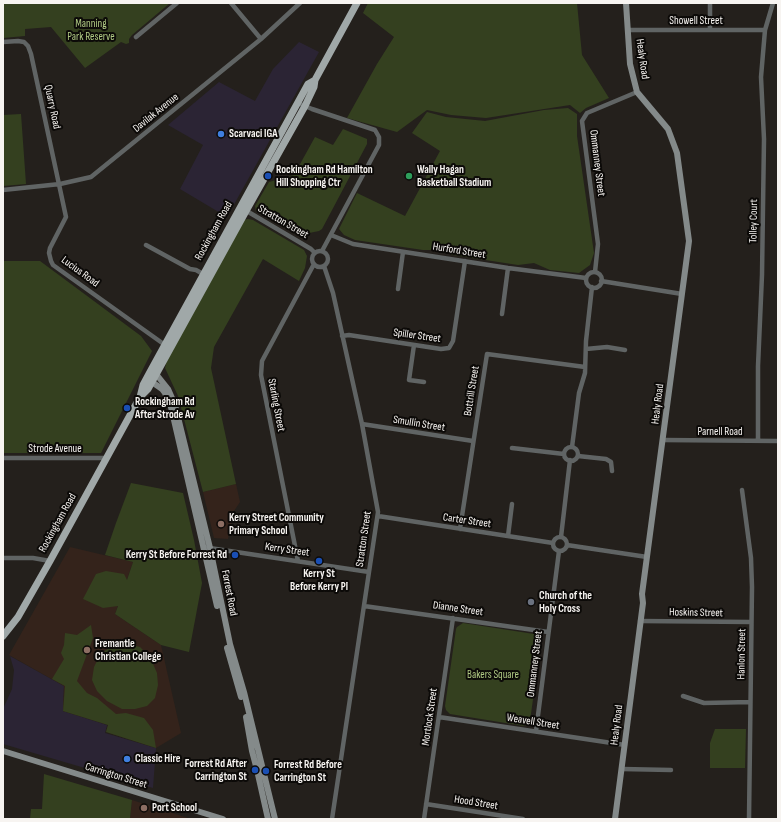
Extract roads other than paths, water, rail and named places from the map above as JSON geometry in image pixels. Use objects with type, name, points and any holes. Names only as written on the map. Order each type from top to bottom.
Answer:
[{"type":"main road","name":"Rockingham Road","points":[[3,636],[18,617],[50,561],[140,397],[143,385],[203,274],[305,106],[314,87],[315,80],[357,3]]},
{"type":"main road","name":"Healy Road","points":[[615,819],[643,604],[642,594],[689,241],[677,153],[668,129],[637,92],[630,64],[626,3]]},
{"type":"main road","name":"Rockingham Road","points":[[140,397],[148,389],[152,382],[308,84],[315,80]]},
{"type":"main road","name":"Forrest Road","points":[[156,374],[168,389],[175,405],[210,548],[230,644],[244,692],[275,819]]},
{"type":"main road","name":"Forrest Road","points":[[152,382],[162,389],[171,407],[227,647],[245,709],[252,751],[258,770],[268,819]]},
{"type":"main road","name":"Carrington Street","points":[[3,751],[223,819]]},
{"type":"street","points":[[136,37],[177,3]]},
{"type":"street","points":[[231,3],[261,39]]},
{"type":"street","name":"Davilak Avenue","points":[[3,190],[60,184],[91,177],[261,39],[300,3]]},
{"type":"street","points":[[710,3],[710,30]]},
{"type":"street","name":"Tolley Court","points":[[758,441],[758,366],[762,275],[764,146],[761,77],[765,30],[773,3]]},
{"type":"street","name":"Showell Street","points":[[628,30],[765,30]]},
{"type":"street","name":"Quarry Road","points":[[3,42],[18,40],[24,42],[28,46],[60,184]]},
{"type":"street","name":"Ommanney Street","points":[[595,272],[598,244],[582,121],[587,113],[637,92]]},
{"type":"street","points":[[298,103],[375,130],[379,137],[379,145],[331,235],[322,251],[315,253],[312,260],[314,264],[319,267],[324,266],[328,259],[326,254],[322,251]]},
{"type":"street","name":"Lucius Road","points":[[60,184],[66,217],[50,248],[49,253],[51,261],[165,345]]},
{"type":"street","name":"Stratton Street","points":[[243,209],[311,249],[315,253]]},
{"type":"street","name":"Hurford Street","points":[[331,235],[353,244],[508,268],[586,278]]},
{"type":"street","points":[[146,245],[190,269],[196,270],[203,274]]},
{"type":"street","points":[[398,289],[403,252]]},
{"type":"street","name":"Spiller Street","points":[[342,336],[349,335],[441,349],[449,348],[453,341],[465,261]]},
{"type":"street","name":"Starling Street","points":[[298,561],[261,375],[262,361],[314,264]]},
{"type":"street","name":"Stratton Street","points":[[324,266],[333,293],[362,424],[378,506],[378,516],[332,819]]},
{"type":"street","points":[[502,314],[508,268]]},
{"type":"street","points":[[591,272],[599,273],[602,281],[596,287],[588,286],[586,278],[587,274],[591,272]]},
{"type":"street","points":[[602,281],[682,294]]},
{"type":"street","points":[[572,447],[579,392],[585,367],[592,287]]},
{"type":"street","points":[[414,345],[409,380],[424,382]]},
{"type":"street","points":[[586,348],[607,347],[625,350]]},
{"type":"street","name":"Bottrill Street","points":[[460,529],[487,354],[585,367]]},
{"type":"street","name":"Smullin Street","points":[[362,424],[473,441]]},
{"type":"street","name":"Parnell Road","points":[[663,440],[778,441]]},
{"type":"street","points":[[564,454],[568,447],[572,447],[576,448],[578,456]]},
{"type":"street","points":[[512,448],[564,454]]},
{"type":"street","points":[[564,454],[567,459],[570,460]]},
{"type":"street","points":[[570,460],[573,460],[578,456],[606,459],[611,462],[612,471]]},
{"type":"street","name":"Strode Avenue","points":[[3,458],[106,458]]},
{"type":"street","points":[[561,537],[570,460]]},
{"type":"street","name":"Hanlon Street","points":[[742,490],[751,558],[752,587],[749,819]]},
{"type":"street","points":[[508,536],[512,504]]},
{"type":"street","name":"Carter Street","points":[[378,516],[553,543]]},
{"type":"street","points":[[561,537],[565,540],[567,545]]},
{"type":"street","points":[[561,537],[556,538],[553,543],[554,548],[559,551],[564,550],[567,545]]},
{"type":"street","points":[[567,545],[647,557]]},
{"type":"street","name":"Kerry Street","points":[[203,547],[369,572]]},
{"type":"street","name":"Ommanney Street","points":[[536,731],[559,551]]},
{"type":"street","points":[[3,558],[33,558],[50,561]]},
{"type":"street","name":"Dianne Street","points":[[364,606],[548,632]]},
{"type":"street","name":"Mortlock Street","points":[[424,819],[453,618]]},
{"type":"street","name":"Hoskins Street","points":[[640,621],[751,622]]},
{"type":"street","points":[[683,696],[704,703],[750,702]]},
{"type":"street","name":"Weavell Street","points":[[439,717],[624,745]]},
{"type":"street","points":[[622,769],[671,770]]},
{"type":"street","name":"Hood Street","points":[[426,804],[523,819]]},
{"type":"place","name":"Scarvaci IGA","points":[[221,134]]},
{"type":"place","name":"Rockingham Rd Hamilton Hill Shopping Ctr","points":[[268,176]]},
{"type":"place","name":"Wally Hagan Basketball Stadium","points":[[409,176]]},
{"type":"place","name":"Rockingham Rd After Strode Av","points":[[127,408]]},
{"type":"place","name":"Kerry Street Community Primary School","points":[[221,524]]},
{"type":"place","name":"Kerry St Before Forrest Rd","points":[[235,555]]},
{"type":"place","name":"Kerry St Before Kerry Pl","points":[[319,561]]},
{"type":"place","name":"Church of the Holy Cross","points":[[531,602]]},
{"type":"place","name":"Fremantle Christian College","points":[[87,650]]},
{"type":"place","name":"Classic Hire","points":[[127,759]]},
{"type":"place","name":"Forrest Rd After Carrington St","points":[[255,770]]},
{"type":"place","name":"Forrest Rd Before Carrington St","points":[[266,771]]},
{"type":"place","name":"Port School","points":[[144,808]]},
{"type":"park label","name":"Manning Park Reserve","points":[[91,30]]},
{"type":"park label","name":"Bakers Square","points":[[493,675]]}]
